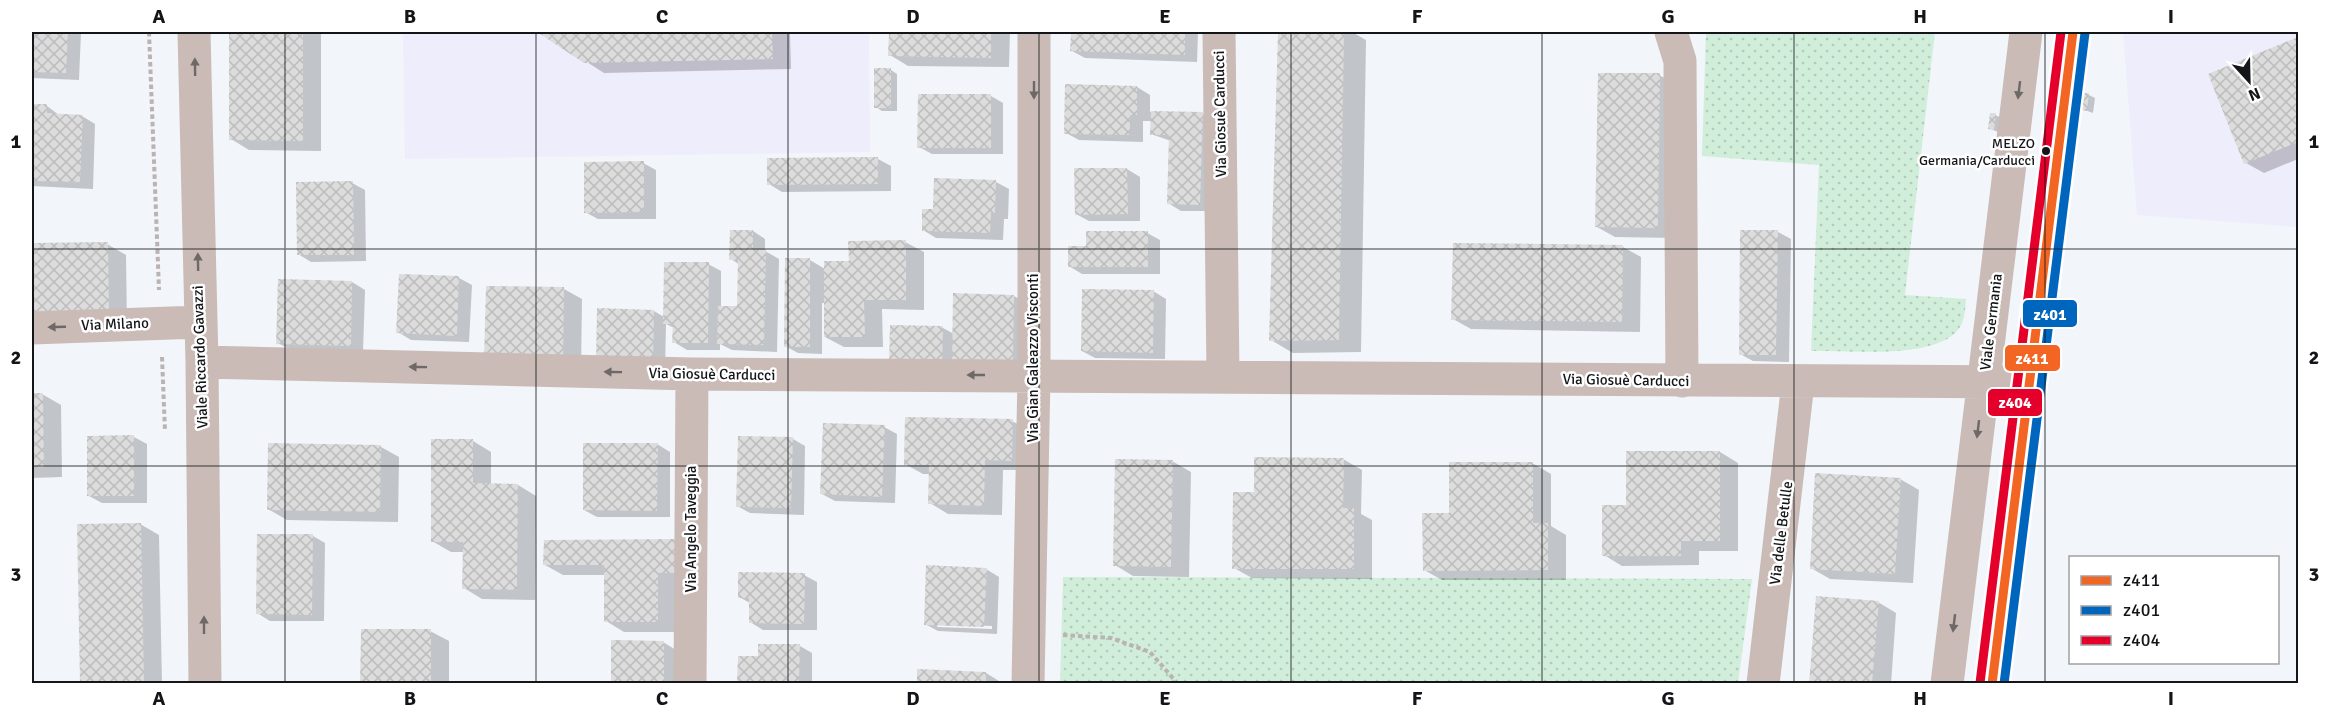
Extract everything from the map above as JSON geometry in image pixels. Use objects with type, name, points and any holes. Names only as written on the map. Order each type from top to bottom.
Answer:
[{"type":"street","name":"Viale Riccardo Gavazzi","points":[[194,32],[209,681]]},
{"type":"street","name":"Via Gian Galeazzo Visconti","points":[[1028,684],[1034,375],[1034,32]]},
{"type":"street","name":"Via Giosuè Carducci","points":[[1219,32],[1223,376]]},
{"type":"street","points":[[1671,32],[1680,61],[1682,381]]},
{"type":"street","name":"Viale Germania","points":[[1947,684],[2026,32]]},
{"type":"street","points":[[1992,684],[2073,32]]},
{"type":"street","name":"Via Milano","points":[[32,328],[199,321]]},
{"type":"street","name":"Via Giosuè Carducci","points":[[202,362],[692,374],[1223,376],[1798,383],[2030,382]]},
{"type":"street","name":"Via Angelo Taveggia","points":[[690,684],[692,374]]},
{"type":"street","name":"Via delle Betulle","points":[[1763,684],[1798,383]]},
{"type":"path","points":[[1029,633],[1111,638],[1150,652],[1178,684]]},
{"type":"shaded area","points":[[403,32],[869,32],[870,152],[405,159]]},
{"type":"shaded area","points":[[2123,32],[2298,32],[2298,227],[2137,215]]},
{"type":"green space","points":[[1706,32],[1935,32],[1905,295],[1966,299],[1963,319],[1958,330],[1946,339],[1930,346],[1911,350],[1811,351],[1819,165],[1702,156]]},
{"type":"green space","points":[[1063,577],[1752,579],[1738,683],[1060,684]]},
{"type":"building","points":[[32,32],[68,32],[66,73],[32,72]]},
{"type":"building","points":[[229,32],[303,32],[303,141],[229,140]]},
{"type":"building","points":[[537,32],[772,32],[773,59],[584,63]]},
{"type":"building","points":[[889,32],[991,32],[991,58],[888,56]]},
{"type":"building","points":[[1071,32],[1185,32],[1185,55],[1070,51]]},
{"type":"building","points":[[1278,32],[1344,32],[1339,340],[1269,341]]},
{"type":"building","points":[[2298,37],[2298,142],[2244,164],[2208,74]]},
{"type":"building","points":[[874,68],[891,68],[891,108],[874,108]]},
{"type":"building","points":[[1598,73],[1660,73],[1658,228],[1595,227]]},
{"type":"building","points":[[1065,84],[1137,86],[1137,115],[1130,115],[1130,135],[1064,134]]},
{"type":"building","points":[[2082,93],[2089,93],[2087,111],[2080,110]]},
{"type":"building","points":[[918,94],[991,94],[991,148],[917,148]]},
{"type":"building","points":[[32,104],[47,104],[47,113],[83,115],[80,182],[32,181]]},
{"type":"building","points":[[1151,111],[1203,112],[1200,205],[1167,204],[1169,135],[1150,135]]},
{"type":"building","points":[[1990,113],[1996,113],[1994,130],[1988,129]]},
{"type":"building","points":[[878,157],[878,184],[767,185],[767,158]]},
{"type":"building","points":[[644,161],[644,212],[584,213],[584,162]]},
{"type":"building","points":[[1074,168],[1127,168],[1128,214],[1075,215]]},
{"type":"building","points":[[934,178],[996,180],[995,213],[991,213],[990,233],[922,231],[922,209],[933,209]]},
{"type":"building","points":[[353,181],[354,255],[297,255],[296,182]]},
{"type":"building","points":[[730,230],[753,230],[753,250],[766,250],[764,345],[717,344],[718,306],[737,306],[738,260],[729,260]]},
{"type":"building","points":[[1740,230],[1778,230],[1776,355],[1739,355]]},
{"type":"building","points":[[1086,231],[1148,231],[1148,267],[1068,267],[1068,246],[1086,246]]},
{"type":"building","points":[[906,240],[906,300],[864,300],[865,337],[824,337],[824,261],[849,261],[848,241]]},
{"type":"building","points":[[108,242],[109,318],[32,319],[32,243]]},
{"type":"building","points":[[1453,243],[1623,245],[1622,322],[1451,320]]},
{"type":"building","points":[[785,258],[810,258],[810,347],[784,347]]},
{"type":"building","points":[[664,262],[709,262],[708,343],[672,343],[673,324],[663,324]]},
{"type":"building","points":[[399,274],[459,276],[457,336],[396,333]]},
{"type":"building","points":[[278,279],[352,281],[351,346],[276,344]]},
{"type":"building","points":[[486,286],[564,287],[563,362],[484,360]]},
{"type":"building","points":[[1082,289],[1154,290],[1153,353],[1081,351]]},
{"type":"building","points":[[953,293],[1014,295],[1013,366],[952,365]]},
{"type":"building","points":[[597,308],[654,310],[653,364],[596,363]]},
{"type":"building","points":[[890,325],[943,326],[942,366],[889,365]]},
{"type":"building","points":[[32,393],[43,393],[44,467],[32,468]]},
{"type":"building","points":[[905,417],[1013,419],[1012,461],[985,460],[984,506],[928,504],[929,465],[904,465]]},
{"type":"building","points":[[823,423],[885,425],[882,497],[820,494]]},
{"type":"building","points":[[134,435],[134,496],[87,496],[87,436]]},
{"type":"building","points":[[738,436],[793,437],[791,508],[736,507]]},
{"type":"building","points":[[431,439],[473,439],[473,483],[518,484],[517,590],[462,589],[463,542],[431,542]]},
{"type":"building","points":[[268,443],[381,445],[380,512],[267,510]]},
{"type":"building","points":[[583,443],[658,443],[657,511],[583,510]]},
{"type":"building","points":[[1626,451],[1720,451],[1720,541],[1681,541],[1681,556],[1602,556],[1602,505],[1626,505]]},
{"type":"building","points":[[1254,457],[1344,458],[1343,508],[1354,508],[1354,569],[1232,569],[1233,492],[1254,492]]},
{"type":"building","points":[[1115,459],[1173,460],[1171,567],[1113,566]]},
{"type":"building","points":[[1449,462],[1533,462],[1533,523],[1548,523],[1548,570],[1423,571],[1422,513],[1449,513]]},
{"type":"building","points":[[1815,473],[1901,478],[1895,574],[1810,569]]},
{"type":"building","points":[[141,523],[144,684],[80,684],[77,524]]},
{"type":"building","points":[[257,534],[313,534],[312,615],[256,614]]},
{"type":"building","points":[[683,539],[683,573],[658,573],[658,622],[604,622],[604,565],[543,565],[544,540]]},
{"type":"building","points":[[926,565],[987,568],[984,627],[924,625]]},
{"type":"building","points":[[738,572],[805,573],[804,624],[749,623],[749,598],[738,598]]},
{"type":"building","points":[[1816,596],[1879,601],[1872,684],[1809,684]]},
{"type":"building","points":[[361,629],[431,629],[431,684],[360,684]]},
{"type":"building","points":[[611,640],[664,641],[664,684],[611,684]]},
{"type":"building","points":[[758,644],[800,644],[799,684],[737,684],[738,656],[758,656]]},
{"type":"building","points":[[917,669],[986,672],[986,684],[917,684]]},
{"type":"transit line","name":"z404","points":[[1980,683],[2061,32]]},
{"type":"transit line","name":"z411","points":[[1992,684],[2073,32]]},
{"type":"transit line","name":"z401","points":[[2004,684],[2085,33]]},
{"type":"place","name":"MELZO Germania/Carducci","points":[[2046,151]]}]
